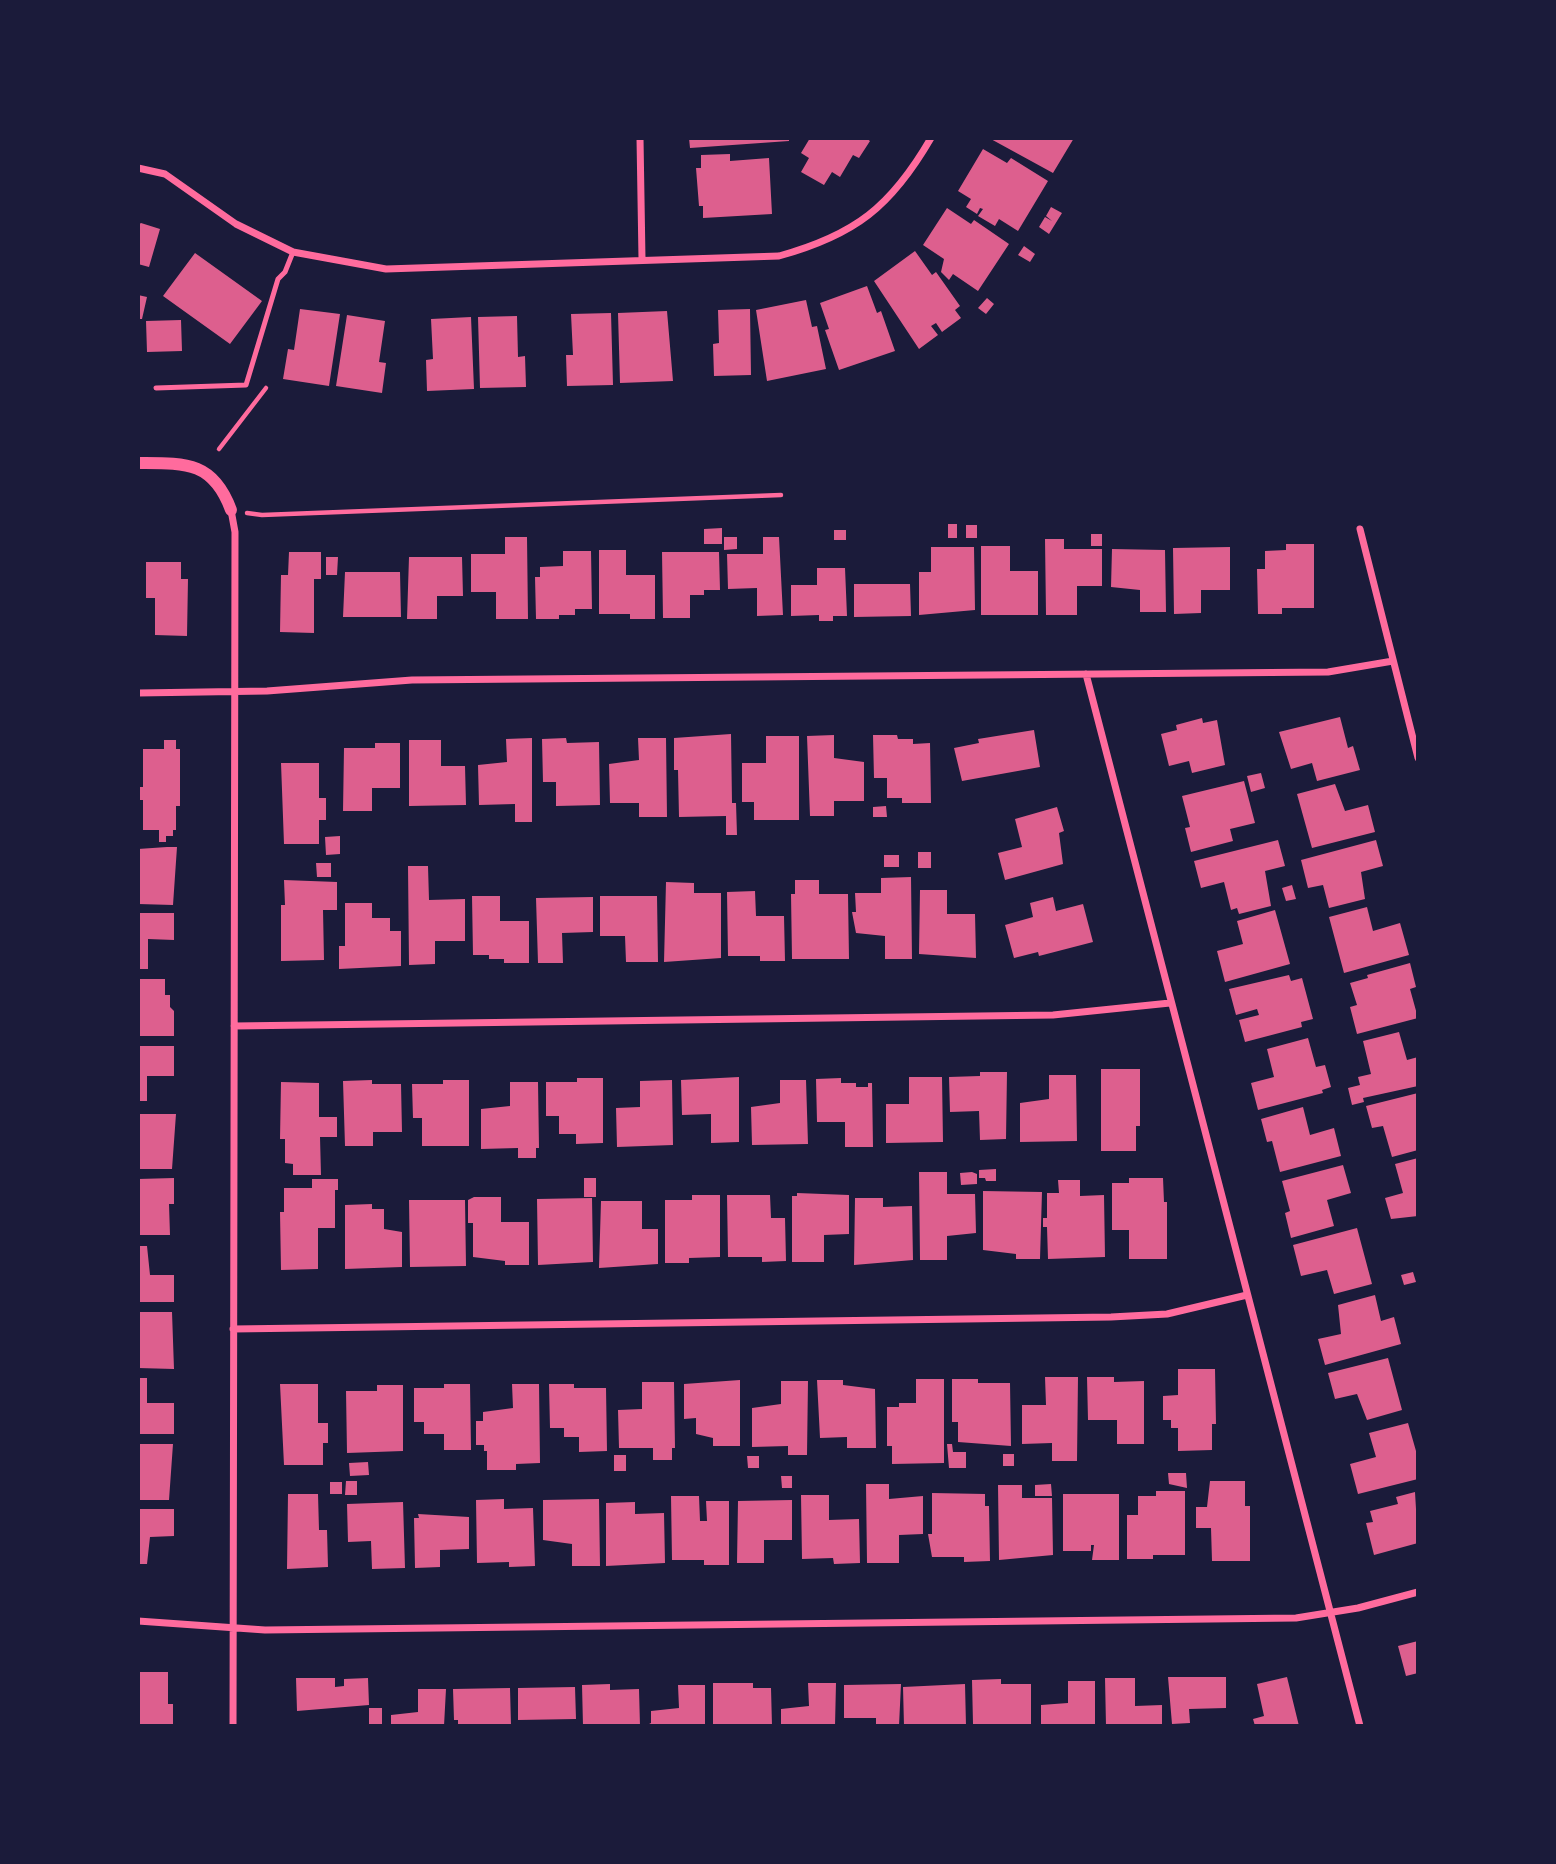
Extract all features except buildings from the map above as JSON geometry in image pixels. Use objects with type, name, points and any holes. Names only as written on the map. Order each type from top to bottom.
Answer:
[{"type":"street","points":[[640,138],[642,259]]},
{"type":"street","points":[[138,168],[165,174],[236,224],[293,252],[386,269],[779,256],[823,243],[858,223],[888,199],[931,138]]},
{"type":"street","points":[[138,463],[178,463],[204,470],[223,488],[232,510],[236,532],[233,1726]]},
{"type":"street","points":[[1360,529],[1418,758]]},
{"type":"street","points":[[138,693],[235,692],[411,680],[1328,671],[1393,661]]},
{"type":"street","points":[[1086,674],[1360,1726]]},
{"type":"street","points":[[234,1026],[1053,1015],[1170,1003]]},
{"type":"street","points":[[233,1329],[1111,1317],[1167,1314],[1247,1296]]},
{"type":"street","points":[[138,1621],[233,1628],[1296,1618],[1418,1592]]},
{"type":"lane","points":[[156,388],[246,384],[278,279],[285,272],[293,252]]},
{"type":"path","points":[[219,449],[266,388]]},
{"type":"path","points":[[232,510],[262,515],[781,495]]}]
